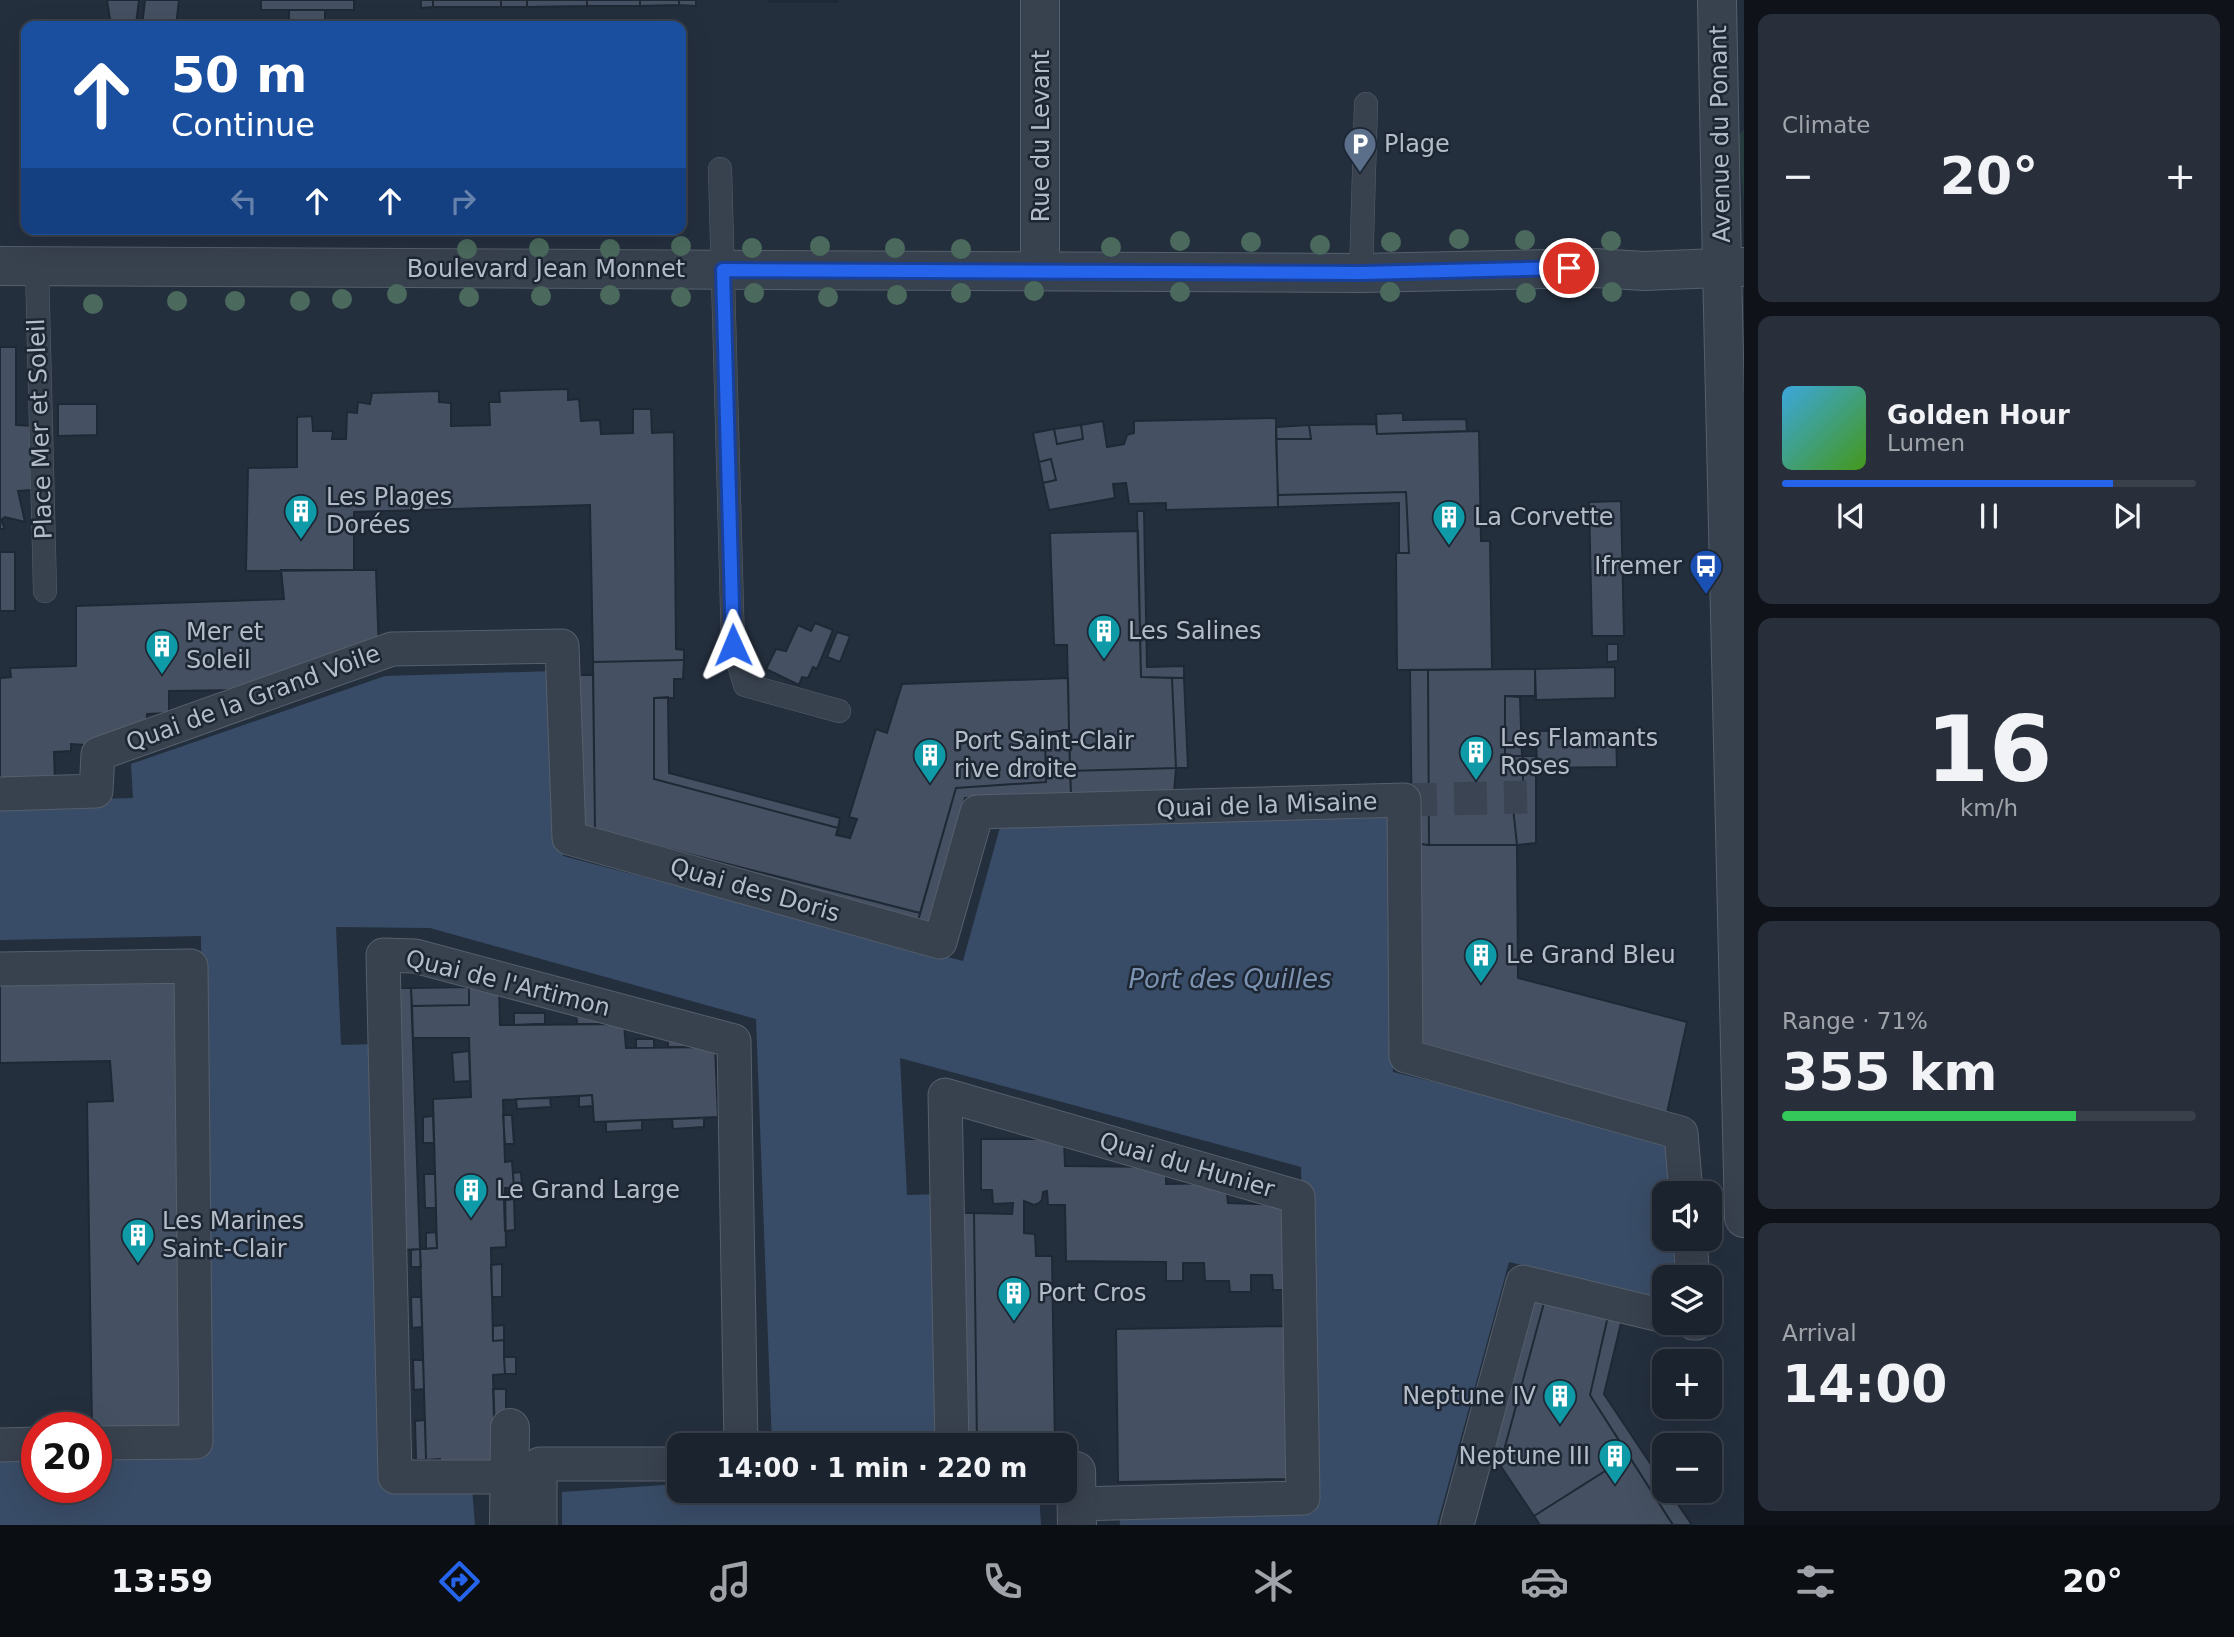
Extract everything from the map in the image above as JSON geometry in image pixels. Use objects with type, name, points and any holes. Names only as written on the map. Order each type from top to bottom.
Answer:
[{"type":"street","name":"Rue du Levant","points":[[1040,0],[1040,271]]},
{"type":"street","name":"Avenue du Ponant","points":[[1717,0],[1733,267],[1744,1218]]},
{"type":"street","name":"Boulevard Jean Monnet","points":[[0,266],[1361,273],[1595,268],[1644,271],[1733,267]]},
{"type":"street","name":"Quai de la Grand Voile","points":[[0,794],[96,791],[98,754],[391,649],[562,646],[569,838]]},
{"type":"street","name":"Quai de la Misaine","points":[[940,942],[976,812],[1404,800],[1406,1056],[1681,1133],[1685,1181]]},
{"type":"street","name":"Quai des Doris","points":[[569,838],[940,942]]},
{"type":"street","name":"Quai de l'Artimon","points":[[509,1477],[395,1477],[383,955],[415,956],[734,1041],[741,1433]]},
{"type":"street","points":[[0,969],[191,966],[196,1441],[112,1443]]},
{"type":"street","name":"Quai du Hunier","points":[[951,1433],[946,1095],[1298,1197],[1303,1499],[1077,1493]]},
{"type":"street","points":[[1457,1525],[1523,1282],[1652,1313]]},
{"type":"street","points":[[509,1525],[510,1428]]},
{"type":"street","points":[[0,1445],[21,1444]]},
{"type":"street","points":[[540,1525],[540,1464],[667,1464]]},
{"type":"lane","points":[[1361,273],[1366,104]]},
{"type":"lane","points":[[720,169],[733,645],[745,685],[839,712]]},
{"type":"lane","name":"Place Mer et Soleil","points":[[37,266],[45,591]]},
{"type":"green space","points":[[1744,130],[1744,204],[1737,136]]},
{"type":"water","name":"Port des Quilles","points":[[555,671],[563,856],[963,961],[1002,820],[1391,818],[1393,1072],[1675,1140],[1676,1181],[1652,1181],[1652,1251],[1678,1251],[1678,1265],[1652,1265],[1652,1296],[1509,1262],[1437,1525],[1120,1525],[1119,1509],[1313,1507],[1301,1167],[900,1058],[907,1195],[942,1194],[948,1433],[772,1433],[756,1019],[430,928],[336,927],[341,1045],[379,1044],[385,1488],[472,1488],[475,1525],[0,1525],[0,1458],[21,1457],[21,1503],[112,1503],[112,1454],[207,1451],[201,936],[0,940],[0,802],[133,798],[131,764],[385,676]]},
{"type":"water","points":[[667,1485],[667,1503],[1040,1503],[1041,1525],[562,1525],[562,1492]]},
{"type":"building","points":[[107,0],[139,0],[136,21],[110,21]]},
{"type":"building","points":[[145,0],[179,0],[177,21],[143,21]]},
{"type":"building","points":[[261,0],[354,0],[354,10],[261,10]]},
{"type":"building","points":[[421,0],[433,0],[433,7],[421,8]]},
{"type":"building","points":[[433,0],[501,0],[501,7],[433,7]]},
{"type":"building","points":[[501,0],[527,0],[527,7],[501,7]]},
{"type":"building","points":[[527,0],[587,0],[587,6],[527,7]]},
{"type":"building","points":[[587,0],[640,0],[640,6],[587,6]]},
{"type":"building","points":[[640,0],[679,0],[679,5],[640,6]]},
{"type":"building","points":[[679,0],[696,0],[696,6],[679,5]]},
{"type":"building","points":[[837,0],[837,2],[769,2]]},
{"type":"building","points":[[289,10],[325,10],[325,21],[289,21]]},
{"type":"building","points":[[0,347],[16,347],[16,425],[35,426],[33,490],[18,491],[25,522],[5,517],[1,520],[5,529],[0,529]]},
{"type":"building","name":"Les Plages Dorées","points":[[568,389],[568,400],[579,399],[581,421],[600,420],[601,434],[633,433],[633,409],[651,409],[652,433],[674,432],[676,649],[684,650],[684,660],[593,662],[590,505],[354,512],[354,570],[246,571],[248,468],[297,467],[297,417],[312,416],[313,431],[333,431],[332,439],[346,439],[347,412],[357,413],[358,402],[370,404],[372,393],[439,391],[439,402],[451,403],[451,426],[490,425],[489,402],[500,402],[499,391]]},
{"type":"building","points":[[58,404],[97,404],[97,435],[58,436]]},
{"type":"building","points":[[1403,413],[1403,420],[1466,419],[1467,431],[1377,434],[1376,414]]},
{"type":"building","points":[[1276,418],[1278,507],[1166,510],[1166,503],[1129,504],[1126,483],[1113,484],[1115,498],[1049,510],[1043,483],[1056,480],[1051,459],[1039,462],[1033,433],[1054,429],[1057,444],[1083,439],[1081,425],[1103,421],[1107,447],[1124,444],[1127,435],[1134,433],[1134,421]]},
{"type":"building","name":"La Corvette","points":[[1376,424],[1377,434],[1479,431],[1481,541],[1490,541],[1492,669],[1397,670],[1396,553],[1409,553],[1406,492],[1278,495],[1276,439],[1311,439],[1309,425]]},
{"type":"building","points":[[1081,425],[1083,439],[1057,444],[1054,429]]},
{"type":"building","points":[[1309,425],[1311,439],[1276,439],[1276,427]]},
{"type":"building","points":[[1051,459],[1056,480],[1043,483],[1039,462]]},
{"type":"building","points":[[1406,492],[1409,553],[1399,553],[1399,503],[1278,507],[1278,495]]},
{"type":"building","points":[[1621,501],[1624,636],[1592,636],[1589,502]]},
{"type":"building","points":[[1137,511],[1144,511],[1147,667],[1184,666],[1184,678],[1141,677]]},
{"type":"building","name":"Les Salines","points":[[1138,531],[1141,677],[1172,678],[1176,768],[1070,771],[1067,645],[1054,645],[1050,533]]},
{"type":"building","points":[[0,552],[15,552],[15,611],[0,611]]},
{"type":"building","name":"Mer et Soleil","points":[[281,570],[376,570],[379,652],[245,690],[169,691],[169,713],[147,714],[146,736],[85,745],[71,744],[71,751],[54,752],[55,783],[0,784],[0,678],[11,677],[10,668],[76,666],[76,606],[284,599]]},
{"type":"building","points":[[815,623],[833,630],[817,669],[813,667],[808,678],[802,677],[799,685],[766,669],[776,649],[786,651],[798,625],[811,631]]},
{"type":"building","points":[[837,632],[850,636],[840,662],[827,657]]},
{"type":"building","points":[[1607,644],[1618,644],[1618,661],[1607,662]]},
{"type":"building","name":"Port Saint-Clair rive droite","points":[[684,660],[683,679],[674,679],[674,698],[654,698],[654,779],[838,828],[836,835],[850,838],[857,819],[849,817],[876,729],[887,733],[902,684],[1068,678],[1069,730],[1045,733],[1046,782],[956,788],[920,913],[595,830],[593,662]]},
{"type":"building","points":[[1615,667],[1615,698],[1536,700],[1535,669]]},
{"type":"building","name":"Les Flamants Roses","points":[[1535,669],[1535,696],[1505,696],[1505,756],[1523,756],[1523,807],[1513,807],[1517,845],[1429,845],[1428,670]]},
{"type":"building","points":[[1410,670],[1428,670],[1429,845],[1412,843]]},
{"type":"building","points":[[574,675],[593,675],[595,830],[920,913],[916,928],[577,841]]},
{"type":"building","points":[[1172,678],[1184,678],[1188,768],[1176,768]]},
{"type":"building","points":[[1505,696],[1520,697],[1522,756],[1505,756]]},
{"type":"building","points":[[668,697],[669,773],[840,818],[838,828],[654,779],[654,698]]},
{"type":"building","points":[[1069,730],[1071,794],[965,798],[929,931],[916,928],[956,788],[1046,782],[1045,733]]},
{"type":"building","points":[[1616,730],[1617,767],[1537,768],[1536,731]]},
{"type":"building","points":[[1523,756],[1536,756],[1536,843],[1517,845],[1513,807],[1523,807]]},
{"type":"building","points":[[1176,768],[1174,793],[1071,794],[1070,771]]},
{"type":"building","name":"Le Grand Bleu","points":[[1412,843],[1517,845],[1518,978],[1687,1022],[1665,1122],[1417,1055]]},
{"type":"building","name":"Les Marines Saint-Clair","points":[[182,974],[189,1432],[112,1429],[112,1412],[92,1412],[87,1102],[113,1101],[110,1061],[0,1063],[0,976]]},
{"type":"building","points":[[469,987],[469,1005],[412,1006],[411,988]]},
{"type":"building","name":"Le Grand Large","points":[[469,987],[499,987],[500,1025],[624,1024],[626,1048],[715,1047],[718,1117],[594,1122],[592,1095],[503,1100],[505,1162],[512,1161],[514,1188],[505,1188],[506,1247],[491,1248],[493,1341],[504,1340],[505,1374],[493,1375],[496,1465],[441,1466],[440,1459],[426,1460],[420,1249],[437,1248],[433,1099],[471,1097],[469,1038],[413,1038],[412,1006],[469,1005]]},
{"type":"building","points":[[397,988],[411,988],[420,1249],[403,1250]]},
{"type":"building","points":[[514,1013],[545,1013],[545,1024],[514,1025]]},
{"type":"building","points":[[576,1013],[606,1024],[577,1024]]},
{"type":"building","points":[[668,1037],[697,1047],[668,1047]]},
{"type":"building","points":[[636,1039],[654,1039],[654,1048],[636,1048]]},
{"type":"building","points":[[469,1051],[470,1081],[454,1082],[452,1053]]},
{"type":"building","points":[[592,1095],[593,1106],[579,1107],[579,1096]]},
{"type":"building","points":[[550,1098],[551,1107],[517,1109],[516,1099]]},
{"type":"building","points":[[503,1115],[512,1115],[514,1144],[505,1144]]},
{"type":"building","points":[[433,1116],[434,1143],[423,1143],[423,1117]]},
{"type":"building","points":[[704,1118],[704,1127],[673,1129],[672,1119]]},
{"type":"building","points":[[642,1120],[642,1130],[606,1132],[606,1122]]},
{"type":"building","name":"Port Cros","points":[[981,1139],[1064,1139],[1065,1166],[1166,1167],[1166,1184],[1226,1183],[1228,1203],[1288,1205],[1289,1290],[1273,1290],[1272,1275],[1251,1275],[1251,1292],[1230,1292],[1229,1281],[1205,1281],[1204,1263],[1183,1263],[1183,1281],[1166,1281],[1166,1262],[1066,1261],[1065,1205],[1048,1205],[1047,1191],[1043,1192],[1039,1203],[1034,1205],[1024,1201],[1024,1233],[1035,1234],[1036,1256],[1052,1256],[1055,1433],[977,1433],[974,1213],[1012,1214],[1013,1203],[993,1204],[992,1190],[981,1190]]},
{"type":"building","points":[[521,1172],[522,1187],[514,1188],[513,1173]]},
{"type":"building","points":[[424,1174],[435,1174],[436,1208],[425,1208]]},
{"type":"building","points":[[514,1199],[515,1230],[505,1231],[504,1200]]},
{"type":"building","points":[[961,1213],[974,1213],[977,1433],[965,1433]]},
{"type":"building","points":[[436,1232],[437,1248],[426,1249],[426,1233]]},
{"type":"building","points":[[420,1249],[421,1267],[411,1267],[411,1250]]},
{"type":"building","points":[[502,1264],[502,1297],[492,1297],[491,1265]]},
{"type":"building","points":[[1529,1295],[1545,1299],[1500,1465],[1493,1456]]},
{"type":"building","points":[[411,1297],[421,1297],[422,1327],[412,1328]]},
{"type":"building","name":"Neptune IV","points":[[1545,1299],[1608,1316],[1590,1395],[1629,1456],[1534,1516],[1500,1465]]},
{"type":"building","points":[[1608,1316],[1622,1319],[1604,1394],[1652,1466],[1652,1492],[1590,1395]]},
{"type":"building","points":[[504,1325],[504,1340],[493,1341],[493,1326]]},
{"type":"building","points":[[1290,1326],[1291,1479],[1118,1482],[1116,1329]]},
{"type":"building","points":[[504,1357],[516,1357],[516,1374],[505,1374]]},
{"type":"building","points":[[413,1360],[423,1360],[424,1389],[414,1390]]},
{"type":"building","points":[[493,1389],[506,1389],[506,1417],[494,1418]]},
{"type":"building","points":[[425,1420],[426,1460],[416,1460],[415,1421]]},
{"type":"building","name":"Neptune III","points":[[1629,1456],[1652,1492],[1652,1503],[1659,1503],[1673,1525],[1540,1525],[1534,1516]]},
{"type":"building","points":[[1659,1503],[1677,1503],[1692,1525],[1673,1525]]},
{"type":"tunnel","points":[[1404,800],[1527,797]]},
{"type":"place","name":"Plage","points":[[1360,174]]},
{"type":"place","name":"Les Plages Dorées","points":[[301,541]]},
{"type":"place","name":"La Corvette","points":[[1449,547]]},
{"type":"place","name":"Ifremer","points":[[1706,596]]},
{"type":"place","name":"Les Salines","points":[[1104,661]]},
{"type":"place","name":"Mer et Soleil","points":[[162,676]]},
{"type":"place","name":"Les Flamants Roses","points":[[1476,782]]},
{"type":"place","name":"Port Saint-Clair rive droite","points":[[930,785]]},
{"type":"place","name":"Le Grand Bleu","points":[[1481,985]]},
{"type":"place","name":"Le Grand Large","points":[[471,1220]]},
{"type":"place","name":"Les Marines Saint-Clair","points":[[138,1265]]},
{"type":"place","name":"Port Cros","points":[[1014,1323]]},
{"type":"place","name":"Neptune IV","points":[[1560,1426]]},
{"type":"place","name":"Neptune III","points":[[1615,1486]]},
{"type":"route","points":[[733,645],[723,270],[1361,273],[1569,268]]}]
